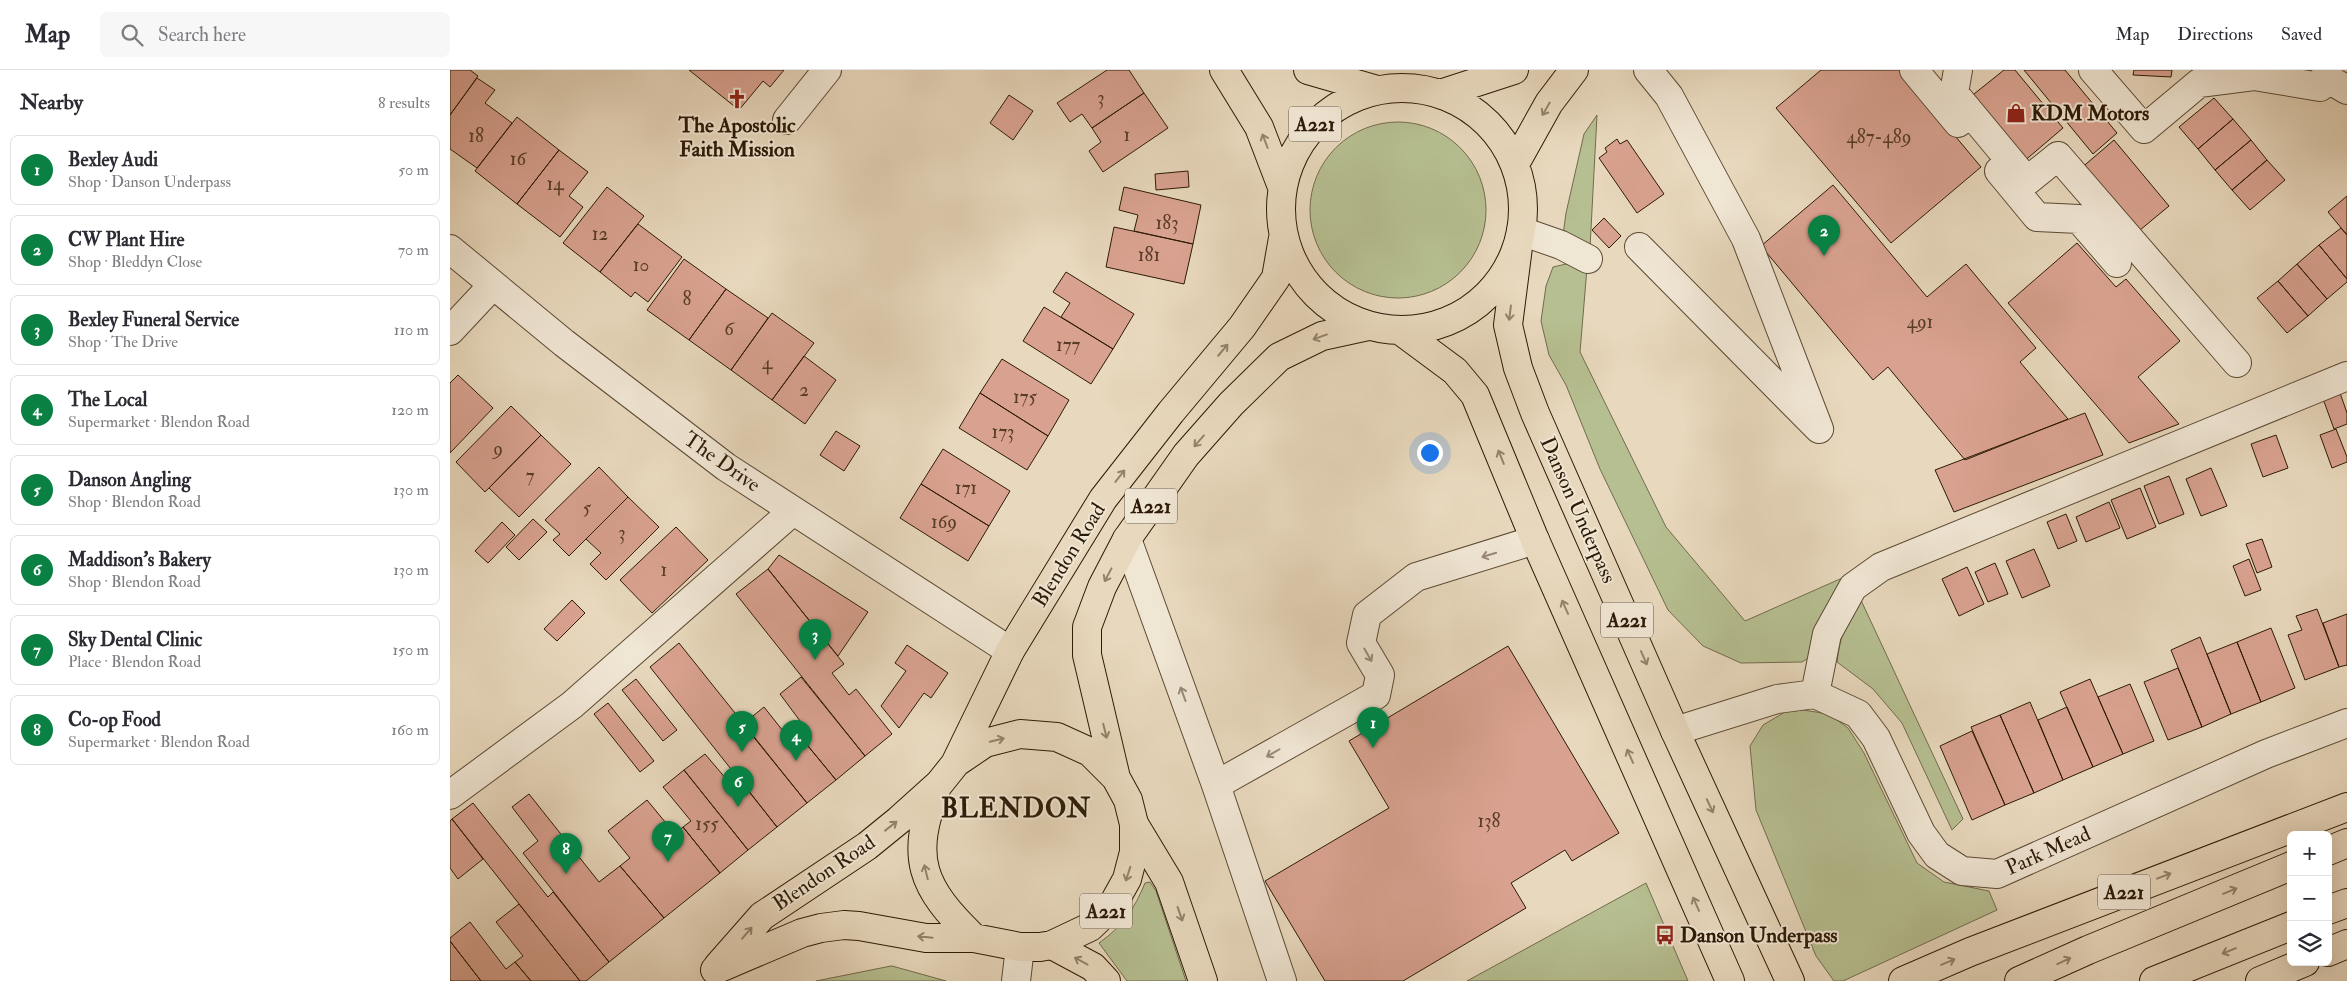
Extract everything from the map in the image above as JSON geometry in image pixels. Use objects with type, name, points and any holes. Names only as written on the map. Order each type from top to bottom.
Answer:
[{"type":"main road","name":"A221","points":[[1224,70],[1260,127],[1282,187]]},
{"type":"main road","name":"A221","points":[[1308,70],[1377,90]]},
{"type":"main road","points":[[1440,94],[1514,70]]},
{"type":"main road","points":[[1515,164],[1549,103],[1574,70]]},
{"type":"main road","name":"A221","points":[[1409,88],[1440,94],[1472,109],[1497,133],[1515,164],[1522,191],[1519,239],[1500,281],[1473,308],[1439,325],[1401,331],[1368,326],[1338,313],[1314,294],[1295,268],[1283,238],[1280,213],[1282,187],[1294,153],[1315,124],[1344,103],[1377,90],[1409,88]]},
{"type":"main road","name":"Blendon Road","points":[[974,938],[951,916],[934,893],[926,877],[922,852],[922,831],[927,812],[1010,651],[1103,499],[1171,412],[1242,327],[1276,278],[1283,238]]},
{"type":"main road","name":"Danson Underpass","points":[[1519,239],[1508,325],[1518,368],[1675,731],[1790,981]]},
{"type":"main road","name":"Blendon Road","points":[[708,975],[802,933],[844,925],[926,938],[974,938],[1020,947],[1052,945],[1090,927],[1112,906],[1127,879],[1134,852],[1134,824],[1128,800],[1116,778],[1086,655],[1087,627],[1102,587],[1127,539],[1186,455],[1231,404],[1278,357],[1322,336],[1368,326]]},
{"type":"main road","name":"A221","points":[[1401,331],[1455,371],[1476,395],[1535,540],[1730,981]]},
{"type":"main road","name":"Blendon Road","points":[[708,975],[762,916],[867,846],[899,820],[947,774],[985,743],[1020,734],[1057,737],[1090,752],[1116,778]]},
{"type":"main road","name":"A221","points":[[1903,981],[1988,945],[2347,807]]},
{"type":"main road","name":"A221","points":[[1134,824],[1169,882],[1203,981]]},
{"type":"main road","points":[[2332,849],[2347,843]]},
{"type":"main road","points":[[2019,981],[2097,946],[2287,868]]},
{"type":"main road","points":[[2332,909],[2347,903]]},
{"type":"main road","points":[[2154,981],[2287,928]]},
{"type":"main road","points":[[2332,950],[2347,944]]},
{"type":"main road","name":"A221","points":[[1052,945],[1093,967],[1106,981]]},
{"type":"main road","points":[[2260,981],[2296,966]]},
{"type":"street","points":[[787,120],[827,70]]},
{"type":"street","points":[[1639,247],[1819,429],[1746,239],[1669,96],[1648,70]]},
{"type":"street","points":[[1914,70],[2037,217],[2079,219],[2117,263]]},
{"type":"street","points":[[1958,70],[1954,93],[2027,181],[2058,156],[2237,363]]},
{"type":"street","points":[[2093,70],[2144,129],[2199,83],[2254,76],[2330,81]]},
{"type":"street","points":[[1519,239],[1561,246],[1588,259]]},
{"type":"street","name":"The Drive","points":[[450,249],[649,410],[726,467],[1010,651]]},
{"type":"street","points":[[450,331],[493,285]]},
{"type":"street","points":[[1675,731],[1777,699],[1815,694],[1827,634],[1853,586],[1881,567],[2347,376]]},
{"type":"street","points":[[450,795],[572,705],[793,511]]},
{"type":"street","points":[[1127,539],[1216,786],[1282,981]]},
{"type":"street","points":[[1216,786],[1376,694],[1380,675],[1361,643],[1367,614],[1416,577],[1535,540]]},
{"type":"street","name":"Park Mead","points":[[1815,694],[1858,714],[1876,738],[1921,833],[1937,855],[1962,872],[1997,874],[2266,754],[2347,723]]},
{"type":"street","points":[[1016,981],[1020,947]]},
{"type":"green space","points":[[1597,115],[1590,248],[1563,235],[1566,213],[1584,134]]},
{"type":"green space","points":[[1398,122],[1432,129],[1454,142],[1466,154],[1479,176],[1486,210],[1479,244],[1466,266],[1454,278],[1432,291],[1398,298],[1364,291],[1342,278],[1330,266],[1317,244],[1310,210],[1317,176],[1330,154],[1342,142],[1364,129]]},
{"type":"green space","points":[[1575,262],[1587,268],[1580,352],[1666,527],[1745,621],[1849,575],[1810,657],[1802,662],[1741,663],[1703,646],[1668,610],[1600,469],[1566,385],[1549,355],[1541,321],[1546,286],[1553,267]]},
{"type":"green space","points":[[1859,596],[1963,819],[1952,830],[1902,723],[1873,689],[1837,662],[1845,627]]},
{"type":"green space","points":[[1803,710],[1829,714],[1848,728],[1864,753],[1917,863],[1944,882],[1989,891],[1997,910],[1843,981],[1834,981],[1816,956],[1756,810],[1750,746],[1763,725],[1785,712]]},
{"type":"green space","points":[[1150,882],[1156,891],[1186,981],[1127,981],[1099,943],[1121,924],[1137,901],[1145,883]]},
{"type":"green space","points":[[1646,883],[1688,981],[1467,981]]},
{"type":"green space","points":[[891,966],[946,981],[816,981]]},
{"type":"building","points":[[450,70],[470,70],[478,76],[450,115]]},
{"type":"building","name":"The Apostolic Faith Mission","points":[[689,70],[784,70],[770,87],[763,81],[739,110]]},
{"type":"building","points":[[1107,70],[1129,70],[1144,93],[1092,128],[1082,114],[1070,122],[1057,103]]},
{"type":"building","points":[[1821,70],[1900,70],[1981,167],[1891,243],[1776,108]]},
{"type":"building","name":"KDM Motors","points":[[2004,70],[2015,70],[2063,128],[2022,163],[1969,98]]},
{"type":"building","points":[[2024,70],[2065,70],[2117,133],[2093,154]]},
{"type":"building","points":[[2134,70],[2172,70],[2171,77],[2133,75]]},
{"type":"building","points":[[477,78],[495,90],[485,103],[512,123],[477,168],[450,149],[450,115]]},
{"type":"building","points":[[1144,93],[1168,128],[1103,172],[1089,151],[1101,142],[1092,128]]},
{"type":"building","points":[[1009,95],[1033,111],[1013,140],[990,123]]},
{"type":"building","points":[[2214,98],[2233,119],[2198,149],[2179,127]]},
{"type":"building","points":[[517,117],[559,150],[517,204],[475,171]]},
{"type":"building","points":[[2233,119],[2251,140],[2215,170],[2198,149]]},
{"type":"building","points":[[1617,139],[1620,144],[1627,140],[1664,194],[1637,213],[1599,158],[1607,152],[1605,148]]},
{"type":"building","points":[[2114,140],[2169,206],[2134,235],[2079,170]]},
{"type":"building","points":[[2251,140],[2267,160],[2232,190],[2215,170]]},
{"type":"building","points":[[559,150],[588,172],[569,196],[583,207],[560,237],[517,204]]},
{"type":"building","points":[[2267,160],[2285,180],[2250,210],[2232,190]]},
{"type":"building","points":[[1188,171],[1189,187],[1156,190],[1155,174]]},
{"type":"building","points":[[1833,185],[1927,297],[1966,264],[2036,348],[2020,362],[2068,419],[1965,460],[1888,367],[1873,380],[1761,246]]},
{"type":"building","points":[[607,187],[644,216],[600,272],[563,243]]},
{"type":"building","points":[[1124,187],[1201,205],[1193,244],[1134,231],[1138,215],[1119,210]]},
{"type":"building","points":[[2347,196],[2347,235],[2328,212]]},
{"type":"building","points":[[1604,218],[1621,236],[1609,248],[1592,230]]},
{"type":"building","points":[[638,224],[682,257],[648,302],[635,292],[631,297],[600,272]]},
{"type":"building","points":[[1114,227],[1193,244],[1184,284],[1106,267]]},
{"type":"building","points":[[2341,228],[2347,235],[2347,279],[2319,245]]},
{"type":"building","points":[[2077,243],[2116,287],[2126,279],[2180,341],[2138,377],[2179,424],[2129,443],[2008,303]]},
{"type":"building","points":[[2319,245],[2347,279],[2347,282],[2327,299],[2297,264]]},
{"type":"building","points":[[684,259],[726,289],[689,340],[647,310]]},
{"type":"building","points":[[2297,264],[2327,299],[2308,316],[2278,281]]},
{"type":"building","points":[[1066,272],[1134,314],[1113,349],[1061,317],[1070,303],[1053,292]]},
{"type":"building","points":[[2278,281],[2308,316],[2287,333],[2257,298]]},
{"type":"building","points":[[726,289],[768,318],[731,370],[689,340]]},
{"type":"building","points":[[1044,307],[1113,349],[1091,384],[1023,341]]},
{"type":"building","points":[[772,313],[814,343],[772,400],[731,370]]},
{"type":"building","points":[[804,356],[836,380],[805,424],[772,400]]},
{"type":"building","points":[[1002,359],[1069,400],[1048,436],[980,393]]},
{"type":"building","points":[[458,375],[493,408],[450,453],[450,383]]},
{"type":"building","points":[[2339,390],[2347,413],[2347,424],[2334,429],[2322,396]]},
{"type":"building","points":[[980,393],[1048,436],[1027,470],[959,428]]},
{"type":"building","points":[[511,406],[541,435],[485,492],[456,462]]},
{"type":"building","points":[[2085,413],[2103,455],[1954,512],[1935,470]]},
{"type":"building","points":[[2336,429],[2347,457],[2347,462],[2332,468],[2320,435]]},
{"type":"building","points":[[836,431],[860,446],[844,471],[820,455]]},
{"type":"building","points":[[541,435],[571,464],[519,517],[489,488]]},
{"type":"building","points":[[2276,435],[2288,468],[2263,477],[2251,444]]},
{"type":"building","points":[[943,449],[1010,491],[989,526],[921,484]]},
{"type":"building","points":[[599,467],[628,497],[569,556],[553,540],[560,534],[545,520]]},
{"type":"building","points":[[2211,468],[2227,506],[2201,516],[2186,479]]},
{"type":"building","points":[[2169,476],[2184,514],[2159,524],[2144,486]]},
{"type":"building","points":[[921,484],[989,526],[968,561],[900,518]]},
{"type":"building","points":[[2140,488],[2156,527],[2127,539],[2111,500]]},
{"type":"building","points":[[628,497],[659,527],[606,580],[590,564],[601,553],[586,539]]},
{"type":"building","points":[[2109,502],[2120,528],[2086,542],[2076,517]]},
{"type":"building","points":[[2066,514],[2077,541],[2058,549],[2047,522]]},
{"type":"building","points":[[533,519],[547,532],[519,560],[506,547]]},
{"type":"building","points":[[502,522],[515,535],[488,563],[475,551]]},
{"type":"building","points":[[676,527],[708,560],[652,613],[620,580]]},
{"type":"building","points":[[2262,539],[2272,567],[2257,573],[2246,544]]},
{"type":"building","points":[[2034,549],[2050,586],[2022,598],[2006,561]]},
{"type":"building","points":[[779,555],[868,612],[838,656],[768,569]]},
{"type":"building","points":[[2249,559],[2261,590],[2245,596],[2233,566]]},
{"type":"building","points":[[1995,563],[2008,594],[1988,602],[1975,572]]},
{"type":"building","points":[[1967,567],[1984,604],[1959,616],[1942,579]]},
{"type":"building","points":[[768,569],[844,664],[832,673],[849,695],[856,689],[892,734],[865,756],[736,594]]},
{"type":"building","points":[[572,600],[585,613],[557,641],[544,629]]},
{"type":"building","points":[[2317,609],[2339,667],[2305,680],[2288,635],[2302,630],[2296,616]]},
{"type":"building","points":[[2347,614],[2347,665],[2339,667],[2323,623]]},
{"type":"building","points":[[2271,628],[2295,688],[2261,702],[2237,642]]},
{"type":"building","points":[[2200,637],[2231,714],[2202,727],[2171,650]]},
{"type":"building","points":[[2237,642],[2261,702],[2231,714],[2207,654]]},
{"type":"building","points":[[679,643],[807,803],[777,827],[650,667]]},
{"type":"building","points":[[907,645],[948,673],[931,698],[924,693],[899,728],[881,706],[906,671],[895,663]]},
{"type":"building","points":[[1508,646],[1619,833],[1572,861],[1565,850],[1511,883],[1526,908],[1403,981],[1325,981],[1265,881],[1389,808],[1349,741]]},
{"type":"building","points":[[2178,668],[2202,727],[2168,740],[2144,682]]},
{"type":"building","points":[[801,677],[865,756],[836,780],[799,735],[806,729],[780,694]]},
{"type":"building","points":[[636,679],[677,730],[663,741],[622,690]]},
{"type":"building","points":[[2090,679],[2123,754],[2093,767],[2060,692]]},
{"type":"building","points":[[2130,684],[2154,741],[2123,754],[2098,697]]},
{"type":"building","points":[[2030,702],[2063,780],[2034,793],[2000,715]]},
{"type":"building","points":[[608,703],[654,761],[640,772],[594,714]]},
{"type":"building","points":[[764,707],[791,741],[799,735],[836,780],[807,803],[743,724]]},
{"type":"building","points":[[2067,707],[2093,767],[2063,780],[2038,720]]},
{"type":"building","points":[[2000,715],[2034,793],[2005,805],[1971,727]]},
{"type":"building","points":[[1972,731],[2005,805],[1972,820],[1940,746]]},
{"type":"building","points":[[705,754],[733,787],[741,781],[777,827],[748,850],[684,770]]},
{"type":"building","points":[[684,770],[748,850],[720,873],[683,827],[691,821],[663,787]]},
{"type":"building","points":[[529,794],[599,882],[620,866],[664,918],[609,962],[523,853],[538,841],[512,807]]},
{"type":"building","points":[[647,800],[675,834],[683,827],[720,873],[664,918],[620,866],[630,858],[608,831]]},
{"type":"building","points":[[473,803],[548,897],[553,892],[609,962],[586,981],[580,981],[452,819]]},
{"type":"building","points":[[452,819],[483,859],[458,879],[450,868],[450,821]]},
{"type":"building","points":[[519,904],[580,981],[531,981],[515,962],[523,956],[496,922]]},
{"type":"building","points":[[470,922],[506,969],[515,962],[531,981],[481,981],[450,941],[450,938]]},
{"type":"building","points":[[450,941],[481,981],[450,981]]},
{"type":"place","name":"The Apostolic Faith Mission","points":[[737,99]]},
{"type":"place","name":"KDM Motors","points":[[2016,113]]},
{"type":"place","name":"CW Plant Hire","points":[[1824,256]]},
{"type":"place","name":"Bexley Funeral Service","points":[[815,660]]},
{"type":"place","name":"Bexley Audi","points":[[1373,748]]},
{"type":"place","name":"Danson Angling","points":[[742,752]]},
{"type":"place","name":"The Local","points":[[796,761]]},
{"type":"place","name":"Maddison's Bakery","points":[[738,807]]},
{"type":"place","name":"Sky Dental Clinic","points":[[668,862]]},
{"type":"place","name":"Co-op Food","points":[[566,874]]},
{"type":"place","name":"Danson Underpass","points":[[1665,935]]},
{"type":"district","name":"BLENDON","points":[[1016,809]]}]
